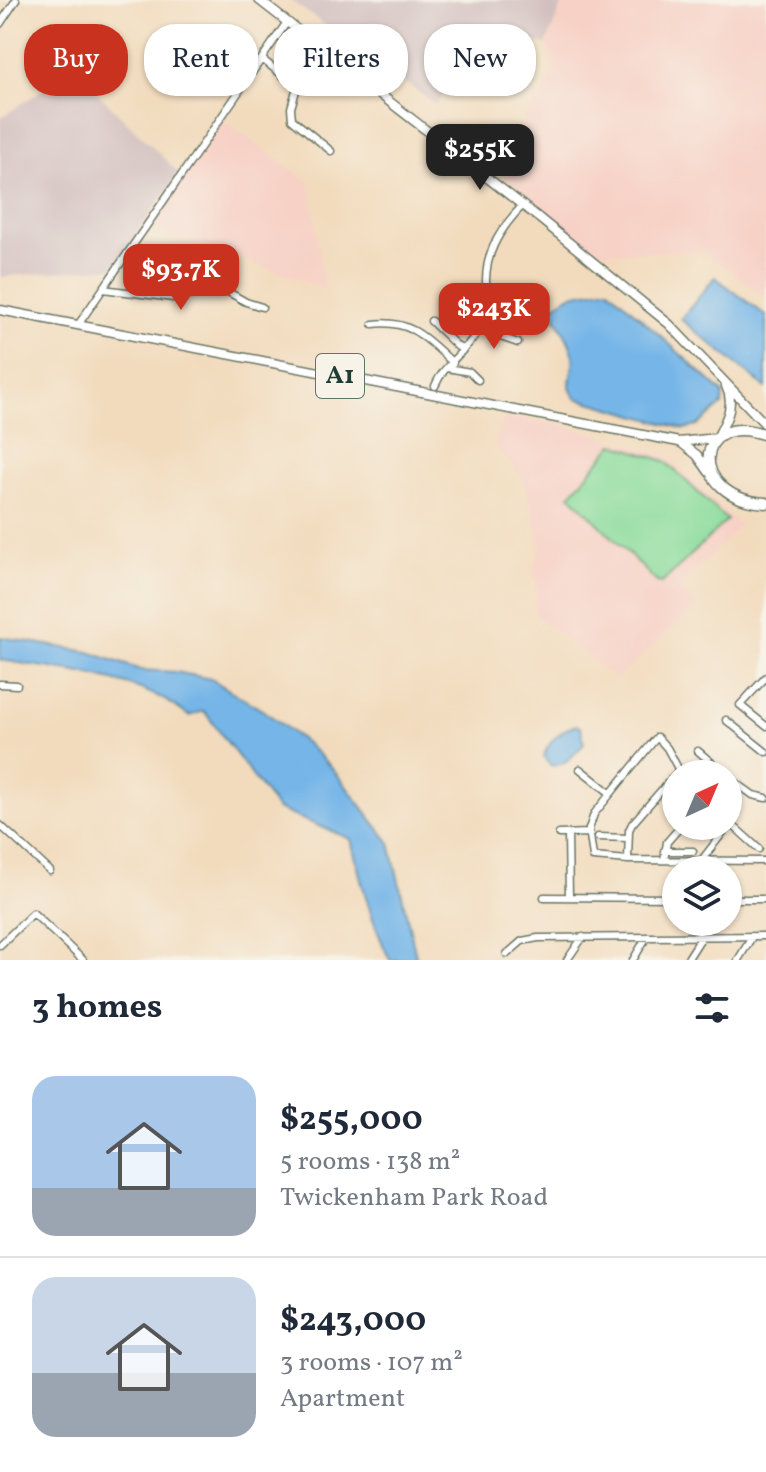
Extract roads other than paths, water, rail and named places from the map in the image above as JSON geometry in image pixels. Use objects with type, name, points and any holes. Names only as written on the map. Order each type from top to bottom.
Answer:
[{"type":"highway","name":"A1","points":[[717,437],[738,430],[766,435]]},
{"type":"highway","points":[[717,437],[709,457],[712,476],[733,496],[766,503]]},
{"type":"main road","points":[[259,0],[523,205],[669,324],[766,425]]},
{"type":"main road","name":"A1","points":[[0,310],[679,442],[717,437]]},
{"type":"main road","points":[[715,369],[731,397],[728,417],[717,437]]},
{"type":"main road","points":[[679,442],[697,455],[712,476]]},
{"type":"street","points":[[0,24],[16,0]]},
{"type":"street","points":[[78,325],[287,22]]},
{"type":"street","points":[[262,59],[297,87],[291,108],[294,122],[331,151]]},
{"type":"street","points":[[435,386],[480,330],[488,309],[487,270],[495,242],[502,227],[523,205]]},
{"type":"street","points":[[105,286],[173,298],[223,289],[262,307]]},
{"type":"street","points":[[431,321],[464,349]]},
{"type":"street","points":[[373,324],[402,324],[424,337],[450,366],[470,372],[478,380]]},
{"type":"street","points":[[480,330],[518,343]]},
{"type":"street","points":[[765,679],[740,705],[766,726]]},
{"type":"street","points":[[0,684],[17,685]]},
{"type":"street","points":[[726,720],[766,752]]},
{"type":"street","points":[[662,860],[593,857],[589,833],[594,814],[657,737],[674,760]]},
{"type":"street","points":[[698,751],[708,760]]},
{"type":"street","points":[[580,769],[610,793]]},
{"type":"street","points":[[742,787],[753,795],[766,798]]},
{"type":"street","points":[[628,860],[628,838],[632,824],[662,792]]},
{"type":"street","points":[[0,825],[50,871]]},
{"type":"street","points":[[559,834],[589,833]]},
{"type":"street","points":[[568,834],[569,897]]},
{"type":"street","points":[[742,835],[759,849]]},
{"type":"street","points":[[598,837],[628,838]]},
{"type":"street","points":[[664,856],[669,840]]},
{"type":"street","points":[[701,856],[715,840]]},
{"type":"street","points":[[664,851],[693,851]]},
{"type":"street","points":[[616,860],[616,871]]},
{"type":"street","points":[[742,861],[766,861]]},
{"type":"street","points":[[544,897],[662,898]]},
{"type":"street","points":[[742,899],[766,899]]},
{"type":"street","points":[[0,945],[33,913],[83,960]]},
{"type":"street","points":[[507,954],[515,945],[530,939],[766,936]]},
{"type":"street","points":[[567,960],[583,937]]},
{"type":"street","points":[[738,960],[752,937]]},
{"type":"street","points":[[633,960],[646,938]]},
{"type":"street","points":[[687,960],[701,938]]},
{"type":"water","points":[[715,277],[766,316],[766,388],[681,319]]},
{"type":"water","points":[[608,288],[723,393],[722,405],[697,426],[684,429],[576,398],[572,393],[572,349],[550,308],[571,295]]},
{"type":"water","points":[[0,637],[89,652],[141,670],[176,672],[211,679],[267,713],[306,743],[331,767],[390,843],[417,960],[390,960],[372,916],[351,839],[277,809],[204,711],[189,716],[161,698],[120,682],[0,660]]},
{"type":"water","points":[[577,725],[581,728],[584,744],[565,762],[550,765],[544,757],[548,747],[561,733]]}]
